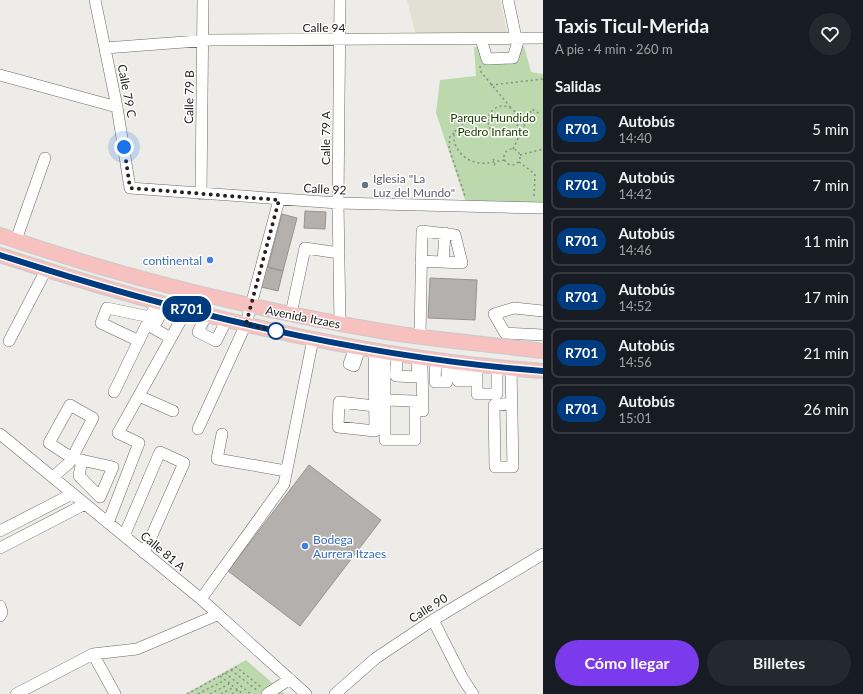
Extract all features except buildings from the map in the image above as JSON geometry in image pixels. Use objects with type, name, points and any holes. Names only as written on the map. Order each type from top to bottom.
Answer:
[{"type":"main road","name":"Avenida Itzaes","points":[[0,235],[66,257],[138,278],[250,306],[382,332],[420,336],[509,340],[543,351]]},
{"type":"main road","name":"Avenida Itzaes","points":[[0,255],[61,275],[187,309],[313,339],[384,352],[497,367],[543,371]]},
{"type":"main road","points":[[61,275],[66,257]]},
{"type":"main road","points":[[382,332],[384,352]]},
{"type":"street","name":"Calle 79 C","points":[[95,0],[117,107],[130,188]]},
{"type":"street","name":"Calle 79 B","points":[[201,194],[203,0]]},
{"type":"street","name":"Calle 79 A","points":[[340,0],[338,203],[340,324]]},
{"type":"street","points":[[481,38],[487,59],[513,58],[517,38],[508,0]]},
{"type":"street","name":"Calle 94","points":[[105,48],[203,41],[543,38]]},
{"type":"street","points":[[0,75],[117,107]]},
{"type":"street","points":[[16,240],[45,158]]},
{"type":"street","name":"Calle 92","points":[[130,188],[279,200],[338,203],[538,205]]},
{"type":"street","points":[[198,429],[246,324],[279,200]]},
{"type":"street","points":[[420,336],[421,261],[422,231],[455,235],[462,263],[421,261]]},
{"type":"street","points":[[443,262],[445,233]]},
{"type":"street","points":[[291,314],[305,248],[339,253]]},
{"type":"street","points":[[9,341],[46,270]]},
{"type":"street","points":[[114,392],[150,317],[162,302]]},
{"type":"street","points":[[162,302],[153,328],[171,338]]},
{"type":"street","points":[[139,341],[101,323],[107,308],[150,317]]},
{"type":"street","points":[[543,311],[514,308],[494,314],[509,340],[543,335]]},
{"type":"street","points":[[108,523],[139,442],[118,433],[187,309]]},
{"type":"street","points":[[207,314],[198,332],[216,341],[227,319]]},
{"type":"street","points":[[201,600],[284,484],[313,339]]},
{"type":"street","points":[[384,352],[396,376],[417,377],[444,360]]},
{"type":"street","points":[[384,352],[385,400]]},
{"type":"street","points":[[375,406],[384,352]]},
{"type":"street","points":[[444,360],[477,394],[497,394],[497,367]]},
{"type":"street","points":[[427,411],[444,360]]},
{"type":"street","points":[[511,368],[512,404],[513,467],[495,467],[494,405],[512,404]]},
{"type":"street","points":[[139,396],[173,411]]},
{"type":"street","points":[[53,477],[68,464],[77,459],[93,418],[70,405],[49,443],[77,459]]},
{"type":"street","name":"Calle 81 A","points":[[0,434],[201,600],[306,694]]},
{"type":"street","points":[[222,434],[217,459],[286,471]]},
{"type":"street","points":[[124,536],[160,452],[184,463],[144,553]]},
{"type":"street","points":[[0,531],[72,494]]},
{"type":"street","points":[[0,548],[85,504]]},
{"type":"street","name":"Calle 90","points":[[335,694],[376,658],[433,620],[543,554]]},
{"type":"street","points":[[16,694],[29,691],[93,654],[137,649],[217,615]]},
{"type":"street","points":[[433,620],[463,679],[473,694]]},
{"type":"street","points":[[93,654],[115,694]]},
{"type":"street","points":[[262,691],[290,679]]},
{"type":"path","points":[[480,66],[481,72],[491,85],[525,124]]},
{"type":"path","points":[[491,85],[543,79]]},
{"type":"path","points":[[498,107],[508,107],[515,113],[517,122],[516,127],[509,134],[499,135],[491,130],[488,121],[491,112],[498,107]]},
{"type":"path","points":[[505,160],[506,152],[513,149],[532,109],[540,114]]},
{"type":"path","points":[[466,201],[449,148],[450,136],[454,133],[457,126],[464,122],[477,120],[488,121]]},
{"type":"path","points":[[454,133],[454,142],[459,151],[468,160],[480,163],[505,160]]},
{"type":"path","points":[[513,149],[520,154],[543,149]]},
{"type":"path","points":[[518,162],[520,154]]},
{"type":"path","points":[[505,160],[511,165],[518,162]]},
{"type":"path","points":[[494,168],[495,162]]},
{"type":"path","points":[[518,162],[538,176]]},
{"type":"path","points":[[535,174],[538,205]]},
{"type":"path","points":[[188,694],[236,667],[262,691]]},
{"type":"path","points":[[230,670],[262,691]]},
{"type":"path","points":[[225,673],[251,694]]},
{"type":"path","points":[[220,676],[241,694]]},
{"type":"path","points":[[193,691],[197,694],[225,680]]},
{"type":"path","points":[[210,694],[230,684]]},
{"type":"path","points":[[221,694],[234,687]]},
{"type":"path","points":[[232,694],[238,690]]},
{"type":"shaded area","points":[[407,0],[500,0],[507,33],[416,35]]},
{"type":"green space","name":"Parque Hundido Pedro Infante","points":[[522,46],[524,46],[531,72],[543,74],[543,205],[466,203],[436,113],[440,80],[476,76],[474,47],[480,47],[485,64],[516,62]]},
{"type":"green space","points":[[246,660],[285,694],[185,694]]},
{"type":"bus line","name":"R701","points":[[0,255],[61,275],[246,324],[313,339],[397,354],[543,371]]},
{"type":"place","name":"Iglesia \"La Luz del Mundo\"","points":[[365,185]]},
{"type":"place","name":"continental","points":[[210,260]]},
{"type":"place","name":"Bodega Aurrera Itzaes","points":[[305,546]]},
{"type":"route","points":[[124,147],[130,188],[279,200],[246,324],[276,331]]}]
